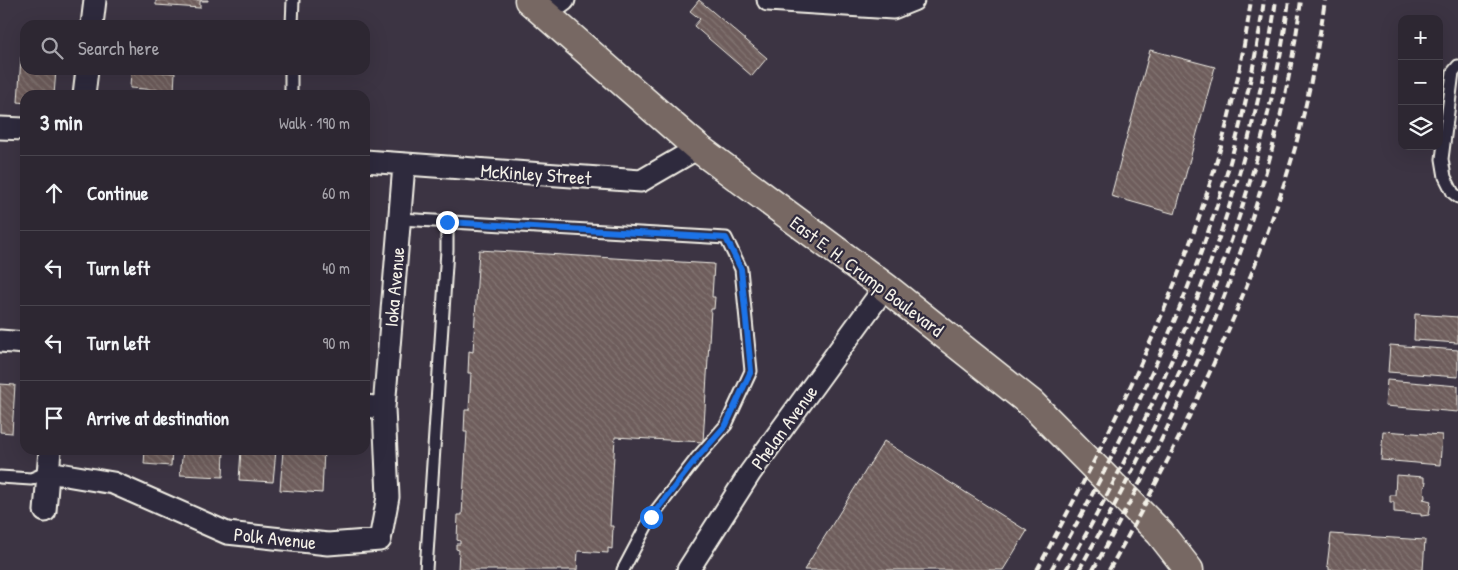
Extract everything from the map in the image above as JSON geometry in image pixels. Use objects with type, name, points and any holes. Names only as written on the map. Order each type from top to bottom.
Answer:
[{"type":"main road","name":"East E. H. Crump Boulevard","points":[[546,5],[698,148],[884,287],[1032,404],[1160,533],[1189,570]]},
{"type":"street","points":[[93,20],[95,0]]},
{"type":"street","points":[[768,0],[892,8],[914,0]]},
{"type":"street","points":[[85,90],[86,75]]},
{"type":"street","points":[[0,128],[20,129]]},
{"type":"street","name":"McKinley Street","points":[[370,162],[641,181],[698,148]]},
{"type":"street","name":"Ioka Avenue","points":[[375,407],[400,219],[404,165]]},
{"type":"street","name":"Phelan Avenue","points":[[688,570],[750,473],[884,287]]},
{"type":"street","points":[[0,341],[20,342]]},
{"type":"street","name":"Polk Avenue","points":[[48,472],[113,483],[227,533],[328,544],[380,540],[388,497],[375,407]]},
{"type":"street","points":[[45,511],[50,455]]},
{"type":"lane","points":[[292,20],[293,0]]},
{"type":"lane","points":[[1458,66],[1453,72],[1442,159],[1445,177],[1458,197]]},
{"type":"lane","points":[[291,75],[291,90]]},
{"type":"lane","points":[[400,219],[726,238],[741,269],[751,371],[726,425],[696,459],[651,517],[623,570]]},
{"type":"lane","points":[[426,570],[447,250],[447,222]]},
{"type":"lane","points":[[0,477],[31,479],[48,472]]},
{"type":"building","points":[[156,0],[208,1],[200,1],[200,8],[156,5]]},
{"type":"building","points":[[699,0],[767,58],[752,76],[694,26],[700,19],[690,11]]},
{"type":"building","points":[[1150,50],[1215,67],[1175,214],[1111,196]]},
{"type":"building","points":[[20,72],[20,75],[56,75],[54,90],[20,90],[20,102],[18,102]]},
{"type":"building","points":[[131,75],[175,75],[174,90],[130,88]]},
{"type":"building","points":[[479,250],[714,264],[712,297],[715,297],[714,309],[711,309],[703,442],[615,437],[610,526],[613,526],[612,549],[608,548],[608,553],[578,551],[577,570],[458,570],[459,550],[456,549],[456,544],[460,544],[460,541],[457,540],[458,515],[462,515],[467,432],[464,432],[465,410],[469,410],[471,373],[468,373],[469,351],[473,352]]},
{"type":"building","points":[[1415,314],[1458,317],[1458,343],[1414,340]]},
{"type":"building","points":[[1390,345],[1458,350],[1458,377],[1388,372]]},
{"type":"building","points":[[1387,380],[1458,386],[1458,412],[1385,406]]},
{"type":"building","points":[[0,384],[15,385],[12,433],[0,432]]},
{"type":"building","points":[[1383,431],[1442,435],[1440,465],[1381,460]]},
{"type":"building","points":[[884,441],[1027,531],[1003,570],[804,570]]},
{"type":"building","points":[[145,455],[172,455],[171,466],[144,464]]},
{"type":"building","points":[[182,455],[224,455],[223,477],[180,475]]},
{"type":"building","points":[[241,455],[276,455],[273,482],[239,480]]},
{"type":"building","points":[[283,455],[324,455],[322,493],[280,490]]},
{"type":"building","points":[[1396,475],[1424,477],[1424,481],[1426,481],[1424,487],[1425,498],[1423,499],[1431,501],[1429,515],[1421,516],[1421,514],[1394,512],[1394,502],[1390,502],[1390,495],[1395,495]]},
{"type":"building","points":[[1331,534],[1425,540],[1423,570],[1329,570],[1327,566]]},
{"type":"railway","points":[[1037,570],[1108,434],[1140,365],[1197,223],[1220,150],[1238,76],[1251,0]]},
{"type":"railway","points":[[1051,570],[1123,435],[1185,295],[1211,223],[1233,150],[1251,76],[1264,0]]},
{"type":"railway","points":[[1066,570],[1103,503],[1137,435],[1198,295],[1224,223],[1246,150],[1263,76],[1276,0]]},
{"type":"railway","points":[[1079,570],[1116,503],[1150,435],[1211,295],[1237,223],[1259,150],[1276,76],[1289,0]]},
{"type":"railway","points":[[1093,570],[1164,435],[1225,295],[1250,223],[1272,150],[1289,76],[1301,0]]},
{"type":"railway","points":[[1109,570],[1160,475],[1192,410],[1222,345],[1260,251],[1282,190],[1300,130],[1325,0]]},
{"type":"route","points":[[447,222],[726,238],[741,269],[751,371],[726,425],[696,459],[651,517]]}]
